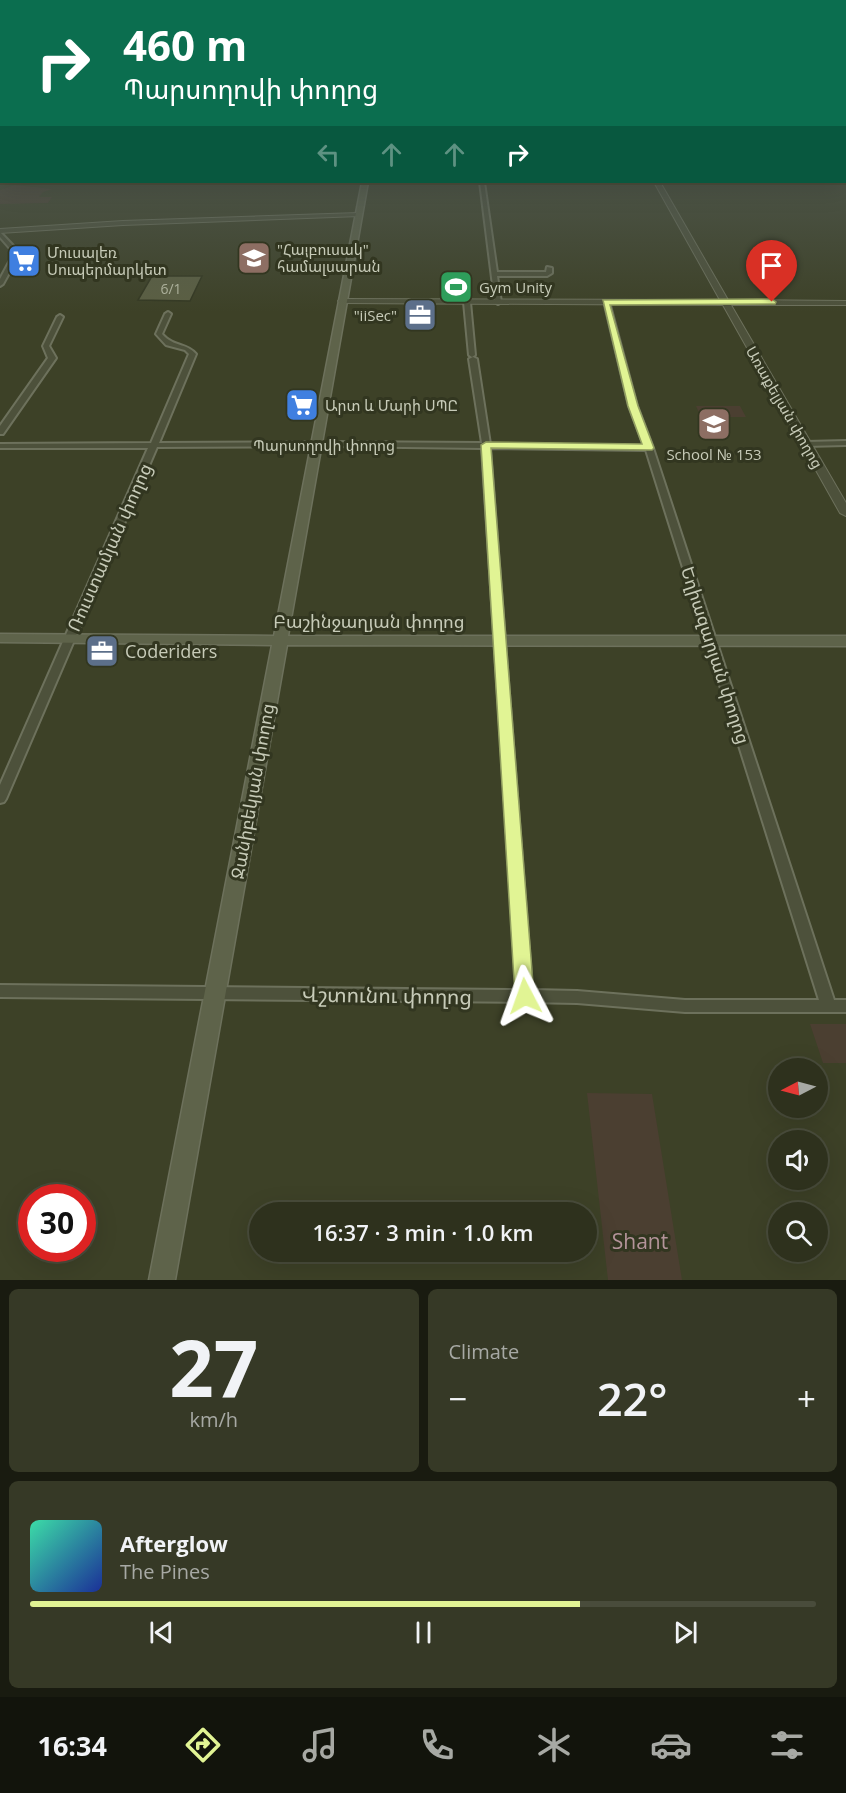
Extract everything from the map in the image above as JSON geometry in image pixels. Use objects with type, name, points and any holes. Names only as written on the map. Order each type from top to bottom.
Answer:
[{"type":"main road","name":"Ջանիբեկյան փողոց","points":[[162,1280],[363,193]]},
{"type":"main road","name":"Բաշինջաղյան փողոց","points":[[0,638],[712,642],[846,640]]},
{"type":"street","points":[[483,193],[498,302]]},
{"type":"street","name":"Առաքելյան փողոց","points":[[663,193],[846,513]]},
{"type":"street","points":[[0,232],[123,223],[358,215]]},
{"type":"street","points":[[0,232],[17,253],[0,284]]},
{"type":"street","points":[[494,278],[547,274],[549,268]]},
{"type":"street","points":[[494,278],[555,281]]},
{"type":"street","points":[[342,302],[846,303]]},
{"type":"street","points":[[467,302],[472,357],[486,445],[525,996]]},
{"type":"street","name":"Եղիազարյան փողոց","points":[[606,302],[633,406],[649,448],[829,1007]]},
{"type":"street","name":"Ռուստամյան փողոց","points":[[0,800],[193,354],[187,349],[168,344],[159,334],[168,314]]},
{"type":"street","points":[[0,432],[52,358],[46,346],[60,317]]},
{"type":"street","points":[[806,444],[846,443]]},
{"type":"street","name":"Պարսողովի փողոց","points":[[0,446],[315,444],[649,448]]},
{"type":"street","name":"Վշտունու փողոց","points":[[0,991],[525,996],[576,997],[685,1006],[846,1006]]},
{"type":"green space","points":[[0,193],[42,193],[39,197],[52,197],[48,203],[0,204]]},
{"type":"green space","points":[[696,406],[740,406],[746,417],[701,417]]},
{"type":"green space","points":[[810,1024],[846,1024],[846,1063],[828,1063],[828,1058],[821,1058]]},
{"type":"green space","name":"Shant","points":[[587,1093],[652,1094],[682,1280],[608,1280]]},
{"type":"building","name":"\"Հայբուսակ\" համալսարան","points":[[255,247],[269,247],[261,269],[239,269],[245,255],[252,255]]},
{"type":"building","points":[[152,276],[202,276],[190,301],[138,300]]},
{"type":"place","name":"\"Հայբուսակ\" համալսարան","points":[[254,258]]},
{"type":"place","name":"Մուսալեռ Սուպերմարկետ","points":[[24,261]]},
{"type":"place","name":"Gym Unity","points":[[456,287]]},
{"type":"place","name":"\"iiSec\"","points":[[420,315]]},
{"type":"place","name":"Արտ և Մարի ՍՊԸ","points":[[302,405]]},
{"type":"place","name":"School № 153","points":[[714,424]]},
{"type":"place","name":"Coderiders","points":[[102,651]]},
{"type":"route","points":[[525,996],[486,445],[649,448],[633,406],[606,302],[772,302]]}]
